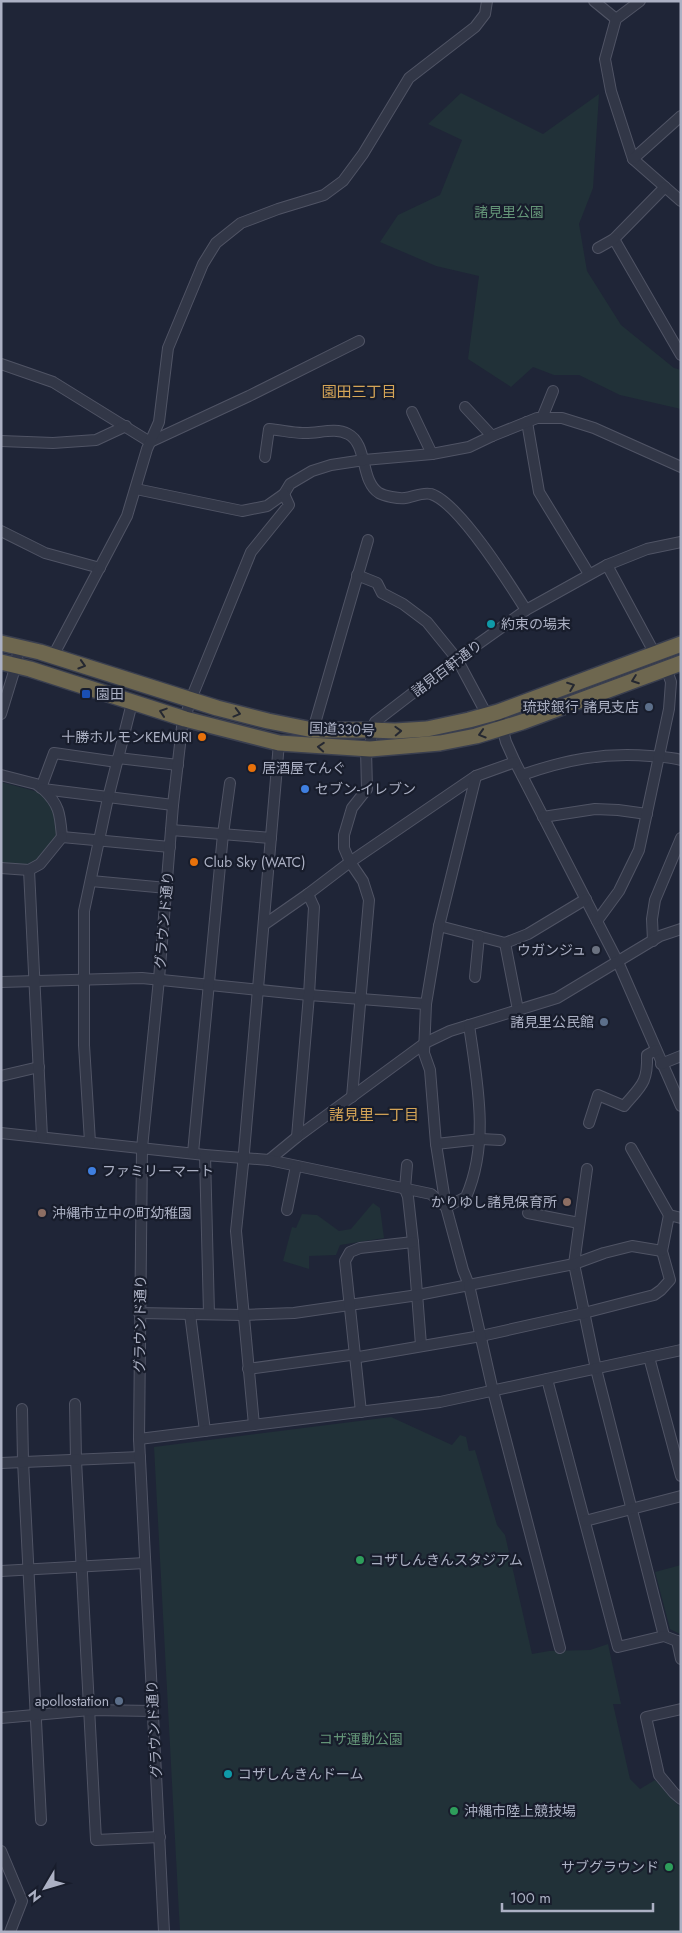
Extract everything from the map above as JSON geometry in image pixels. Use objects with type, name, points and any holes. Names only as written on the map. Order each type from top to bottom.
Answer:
[{"type":"highway","name":"国道330号","points":[[1,643],[19,646],[191,700],[268,721],[313,730],[394,731],[427,728],[492,714],[681,644]]},
{"type":"highway","name":"国道330号","points":[[9,663],[185,719],[279,743],[368,749],[440,744],[476,736],[674,666]]},
{"type":"street","points":[[52,656],[127,516],[158,422],[168,348],[203,264],[216,242],[241,223],[324,195],[343,181],[409,78],[475,27],[485,14],[487,1]]},
{"type":"street","points":[[594,1],[616,19]]},
{"type":"street","points":[[640,1],[616,19],[605,59],[611,91],[633,159],[681,201]]},
{"type":"street","points":[[633,159],[681,116]]},
{"type":"street","points":[[598,248],[614,239],[665,187]]},
{"type":"street","points":[[614,239],[681,355]]},
{"type":"street","points":[[150,442],[241,400],[359,341]]},
{"type":"street","points":[[1,364],[53,382],[150,442]]},
{"type":"street","points":[[542,418],[553,391]]},
{"type":"street","points":[[465,407],[492,436]]},
{"type":"street","points":[[412,412],[432,454]]},
{"type":"street","points":[[136,489],[242,511],[267,506],[284,494],[290,484],[312,471],[364,460],[432,454],[469,447],[527,422],[542,418],[562,418],[594,428],[681,467]]},
{"type":"street","points":[[527,422],[539,492],[589,574]]},
{"type":"street","points":[[1,441],[53,443],[96,440],[126,426]]},
{"type":"street","points":[[265,457],[270,429],[304,433],[339,431],[350,434],[364,460],[367,479],[379,492],[403,498],[430,494],[447,503],[488,552],[526,610]]},
{"type":"street","name":"グラウンド通り","points":[[164,1932],[139,1439],[142,1148],[159,979],[173,805],[185,719],[251,552],[289,505],[284,494]]},
{"type":"street","points":[[1,532],[45,552],[100,568]]},
{"type":"street","points":[[313,730],[368,540]]},
{"type":"street","name":"諸見百軒通り","points":[[372,730],[375,722],[457,658],[526,610],[607,565],[647,549],[681,542]]},
{"type":"street","points":[[607,565],[655,654]]},
{"type":"street","points":[[357,576],[377,583],[382,593],[404,604],[427,622],[457,658],[502,728],[515,762],[618,962],[681,1106]]},
{"type":"street","points":[[1,714],[9,663],[19,646]]},
{"type":"street","points":[[597,921],[619,891],[639,850],[670,709],[674,666]]},
{"type":"street","points":[[90,1142],[84,1045],[84,911],[108,798],[132,703]]},
{"type":"street","points":[[352,1097],[369,900],[363,881],[350,862],[344,848],[344,835],[352,808],[367,790],[368,749],[372,730]]},
{"type":"street","points":[[254,1425],[236,1231],[265,924],[279,743]]},
{"type":"street","points":[[42,789],[54,753],[178,765]]},
{"type":"street","points":[[522,775],[559,762],[592,757],[624,754],[669,756],[681,760]]},
{"type":"street","points":[[265,924],[350,862],[476,776],[515,762]]},
{"type":"street","points":[[1,775],[36,784],[51,797],[58,808],[62,837],[40,864],[29,870],[1,868]]},
{"type":"street","points":[[476,776],[439,926],[426,1004],[424,1053],[430,1070],[436,1144],[446,1207],[463,1270],[469,1285],[493,1391],[560,1648]]},
{"type":"street","points":[[193,1154],[223,834],[230,783]]},
{"type":"street","points":[[42,789],[173,805]]},
{"type":"street","points":[[543,817],[595,809],[647,814]]},
{"type":"street","points":[[171,830],[271,838]]},
{"type":"street","points":[[62,837],[170,847]]},
{"type":"street","points":[[653,940],[652,919],[656,900],[681,838]]},
{"type":"street","points":[[29,870],[36,981],[42,1137]]},
{"type":"street","points":[[90,881],[167,888]]},
{"type":"street","points":[[297,1137],[309,995],[314,907],[308,894]]},
{"type":"street","points":[[439,926],[505,943],[528,934],[586,899]]},
{"type":"street","points":[[269,1160],[297,1137],[425,1043],[438,1036],[470,1025],[557,998],[653,940],[681,929]]},
{"type":"street","points":[[475,977],[479,936]]},
{"type":"street","points":[[505,943],[518,1010]]},
{"type":"street","points":[[1,982],[142,978],[309,995],[426,1004]]},
{"type":"street","points":[[446,1207],[466,1197],[474,1180],[481,1139],[476,1064],[470,1025]]},
{"type":"street","points":[[589,1123],[598,1095],[624,1106],[644,1083],[647,1055],[656,1050]]},
{"type":"street","points":[[662,1064],[681,1056]]},
{"type":"street","points":[[1,1076],[39,1067]]},
{"type":"street","points":[[1,1132],[193,1154],[269,1160],[431,1194],[446,1207]]},
{"type":"street","points":[[436,1144],[481,1139],[500,1140]]},
{"type":"street","points":[[248,1369],[350,1356],[359,1357],[481,1336],[654,1295],[670,1280],[662,1250],[670,1215],[631,1148]]},
{"type":"street","points":[[205,1155],[209,1314]]},
{"type":"street","points":[[407,1165],[405,1189],[408,1197],[413,1242],[421,1345]]},
{"type":"street","points":[[287,1210],[296,1166]]},
{"type":"street","points":[[587,1169],[574,1264],[596,1369],[664,1636]]},
{"type":"street","points":[[528,1213],[580,1223]]},
{"type":"street","points":[[670,1215],[681,1218]]},
{"type":"street","points":[[361,1412],[345,1261],[350,1252],[360,1248],[413,1242]]},
{"type":"street","points":[[140,1313],[243,1315],[294,1313],[418,1295],[469,1285],[574,1264],[604,1253],[632,1246],[662,1250]]},
{"type":"street","points":[[190,1314],[205,1431]]},
{"type":"street","points":[[139,1439],[440,1402],[681,1350]]},
{"type":"street","points":[[649,1358],[681,1476]]},
{"type":"street","points":[[547,1379],[618,1647],[664,1636],[679,1640],[681,1659]]},
{"type":"street","points":[[75,1404],[76,1460],[96,1840],[160,1837]]},
{"type":"street","points":[[22,1409],[41,1820]]},
{"type":"street","points":[[1,1462],[140,1456]]},
{"type":"street","points":[[585,1521],[681,1496]]},
{"type":"street","points":[[1,1571],[145,1563]]},
{"type":"street","points":[[681,1709],[646,1716],[659,1775],[681,1799]]},
{"type":"street","points":[[1,1718],[90,1710],[152,1711]]},
{"type":"street","points":[[1,1851],[22,1901],[10,1932]]},
{"type":"green space","name":"諸見里公園","points":[[461,93],[543,134],[599,94],[593,188],[579,224],[587,271],[621,325],[674,368],[681,370],[681,409],[620,395],[579,375],[554,375],[533,367],[511,387],[468,359],[479,276],[436,266],[380,242],[398,215],[440,195],[462,140],[428,124]]},
{"type":"green space","points":[[1,782],[42,793],[55,814],[58,829],[55,837],[42,856],[32,863],[15,865],[1,862]]},
{"type":"green space","points":[[373,1203],[380,1208],[384,1238],[340,1245],[336,1255],[309,1256],[309,1269],[283,1261],[292,1227],[296,1228],[302,1214],[317,1215],[339,1231],[351,1229]]},
{"type":"green space","name":"コザ運動公園","points":[[391,1417],[452,1445],[460,1435],[466,1437],[469,1451],[475,1450],[497,1525],[505,1535],[532,1654],[549,1651],[590,1650],[608,1644],[621,1704],[613,1704],[630,1779],[640,1789],[655,1780],[681,1808],[681,1932],[180,1932],[154,1447]]},
{"type":"green space","points":[[681,1565],[680,1634],[670,1629],[655,1572]]},
{"type":"place","name":"約束の場末","points":[[491,624]]},
{"type":"place","name":"園田","points":[[86,694]]},
{"type":"place","name":"琉球銀行 諸見支店","points":[[649,707]]},
{"type":"place","name":"十勝ホルモンKEMURI","points":[[202,737]]},
{"type":"place","name":"居酒屋てんぐ","points":[[252,768]]},
{"type":"place","name":"セブン-イレブン","points":[[305,789]]},
{"type":"place","name":"Club Sky (WATC)","points":[[194,862]]},
{"type":"place","name":"ウガンジュ","points":[[596,950]]},
{"type":"place","name":"諸見里公民館","points":[[604,1022]]},
{"type":"place","name":"ファミリーマート","points":[[92,1171]]},
{"type":"place","name":"かりゆし諸見保育所","points":[[567,1202]]},
{"type":"place","name":"沖縄市立中の町幼稚園","points":[[42,1213]]},
{"type":"place","name":"コザしんきんスタジアム","points":[[360,1560]]},
{"type":"place","name":"apollostation","points":[[119,1701]]},
{"type":"place","name":"コザしんきんドーム","points":[[228,1774]]},
{"type":"place","name":"沖縄市陸上競技場","points":[[454,1811]]},
{"type":"place","name":"サブグラウンド","points":[[669,1867]]},
{"type":"district","name":"園田三丁目","points":[[359,392]]},
{"type":"district","name":"諸見里一丁目","points":[[374,1115]]}]
